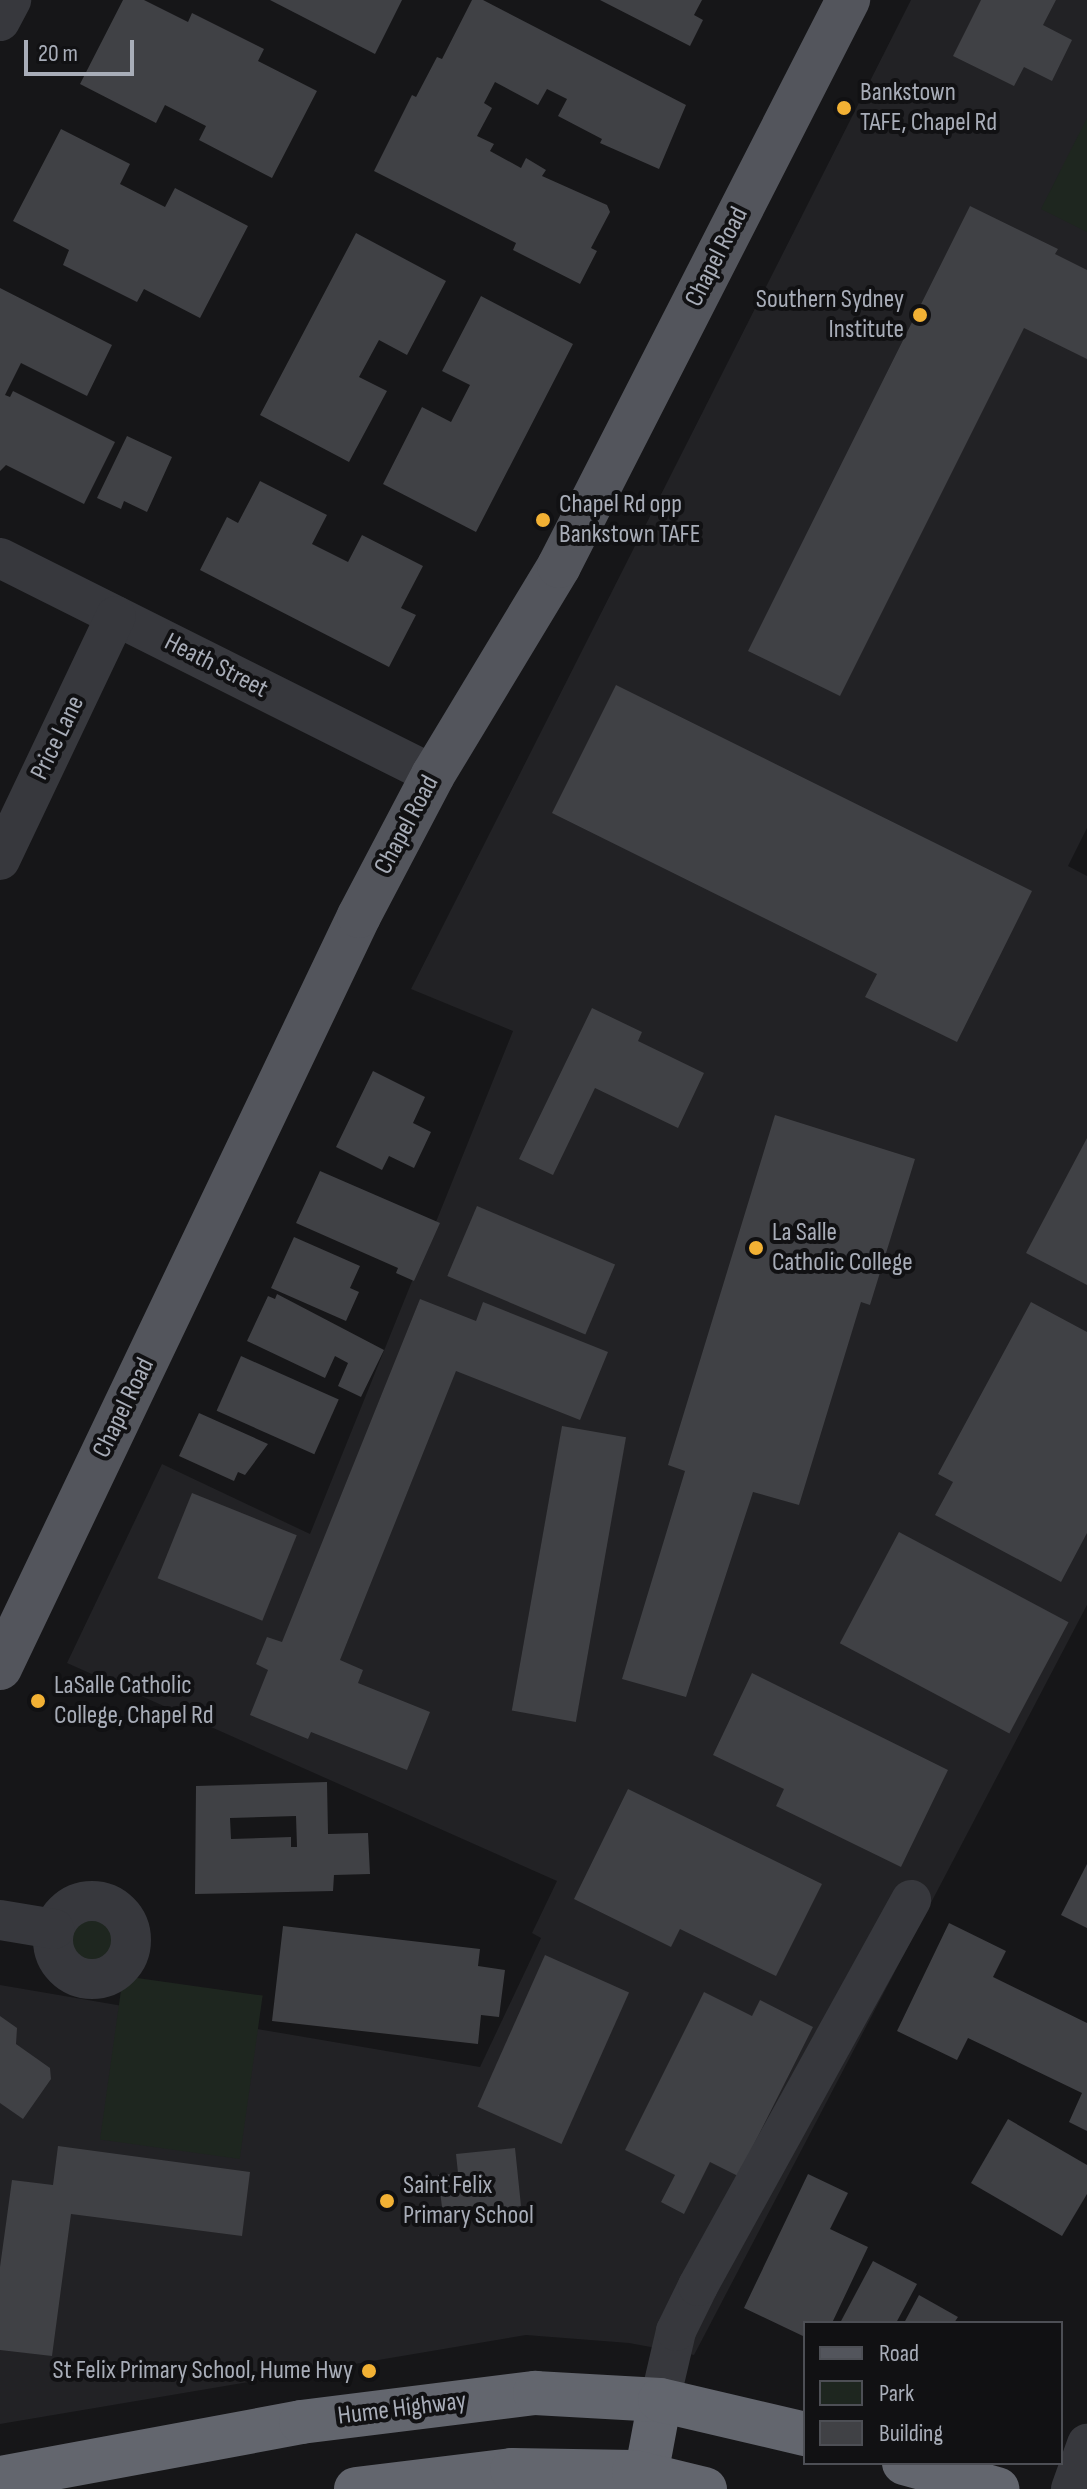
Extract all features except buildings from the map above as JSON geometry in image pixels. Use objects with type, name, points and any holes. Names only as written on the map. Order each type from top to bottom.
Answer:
[{"type":"highway","name":"Hume Highway","points":[[0,2478],[286,2424],[535,2393],[660,2400],[803,2434]]},
{"type":"highway","points":[[646,2475],[660,2400]]},
{"type":"highway","points":[[911,2465],[997,2489]]},
{"type":"highway","points":[[356,2489],[512,2470],[646,2475],[705,2489]]},
{"type":"main road","name":"Chapel Road","points":[[0,1668],[359,916],[433,775],[559,566],[848,0]]},
{"type":"street","points":[[0,21],[11,0]]},
{"type":"street","name":"Heath Street","points":[[0,558],[433,775]]},
{"type":"street","name":"Price Lane","points":[[0,860],[116,616]]},
{"type":"street","points":[[660,2400],[676,2331],[698,2286],[911,1900]]},
{"type":"street","points":[[0,1920],[54,1929]]},
{"type":"street","points":[[1071,2489],[1087,2444]]},
{"type":"shaded area","points":[[911,0],[1087,0],[1087,828],[1068,866],[1087,876],[1087,1605],[694,2355],[629,2343],[526,2335],[0,2424],[0,1985],[480,2067],[541,1938],[532,1933],[557,1881],[67,1663],[162,1464],[310,1534],[513,1031],[411,989]]},
{"type":"green space","points":[[1087,118],[1087,232],[1041,209]]},
{"type":"green space","points":[[91,1915],[108,1921],[114,1938],[108,1955],[91,1961],[74,1955],[68,1938],[74,1921]]},
{"type":"green space","points":[[123,1976],[263,1996],[240,2159],[100,2139]]},
{"type":"place","name":"Bankstown TAFE, Chapel Rd","points":[[844,108]]},
{"type":"place","name":"Southern Sydney Institute","points":[[920,315]]},
{"type":"place","name":"Chapel Rd opp Bankstown TAFE","points":[[543,520]]},
{"type":"place","name":"La Salle Catholic College","points":[[756,1248]]},
{"type":"place","name":"LaSalle Catholic College, Chapel Rd","points":[[38,1701]]},
{"type":"place","name":"Saint Felix Primary School","points":[[387,2201]]},
{"type":"place","name":"St Felix Primary School, Hume Hwy","points":[[369,2371]]}]
